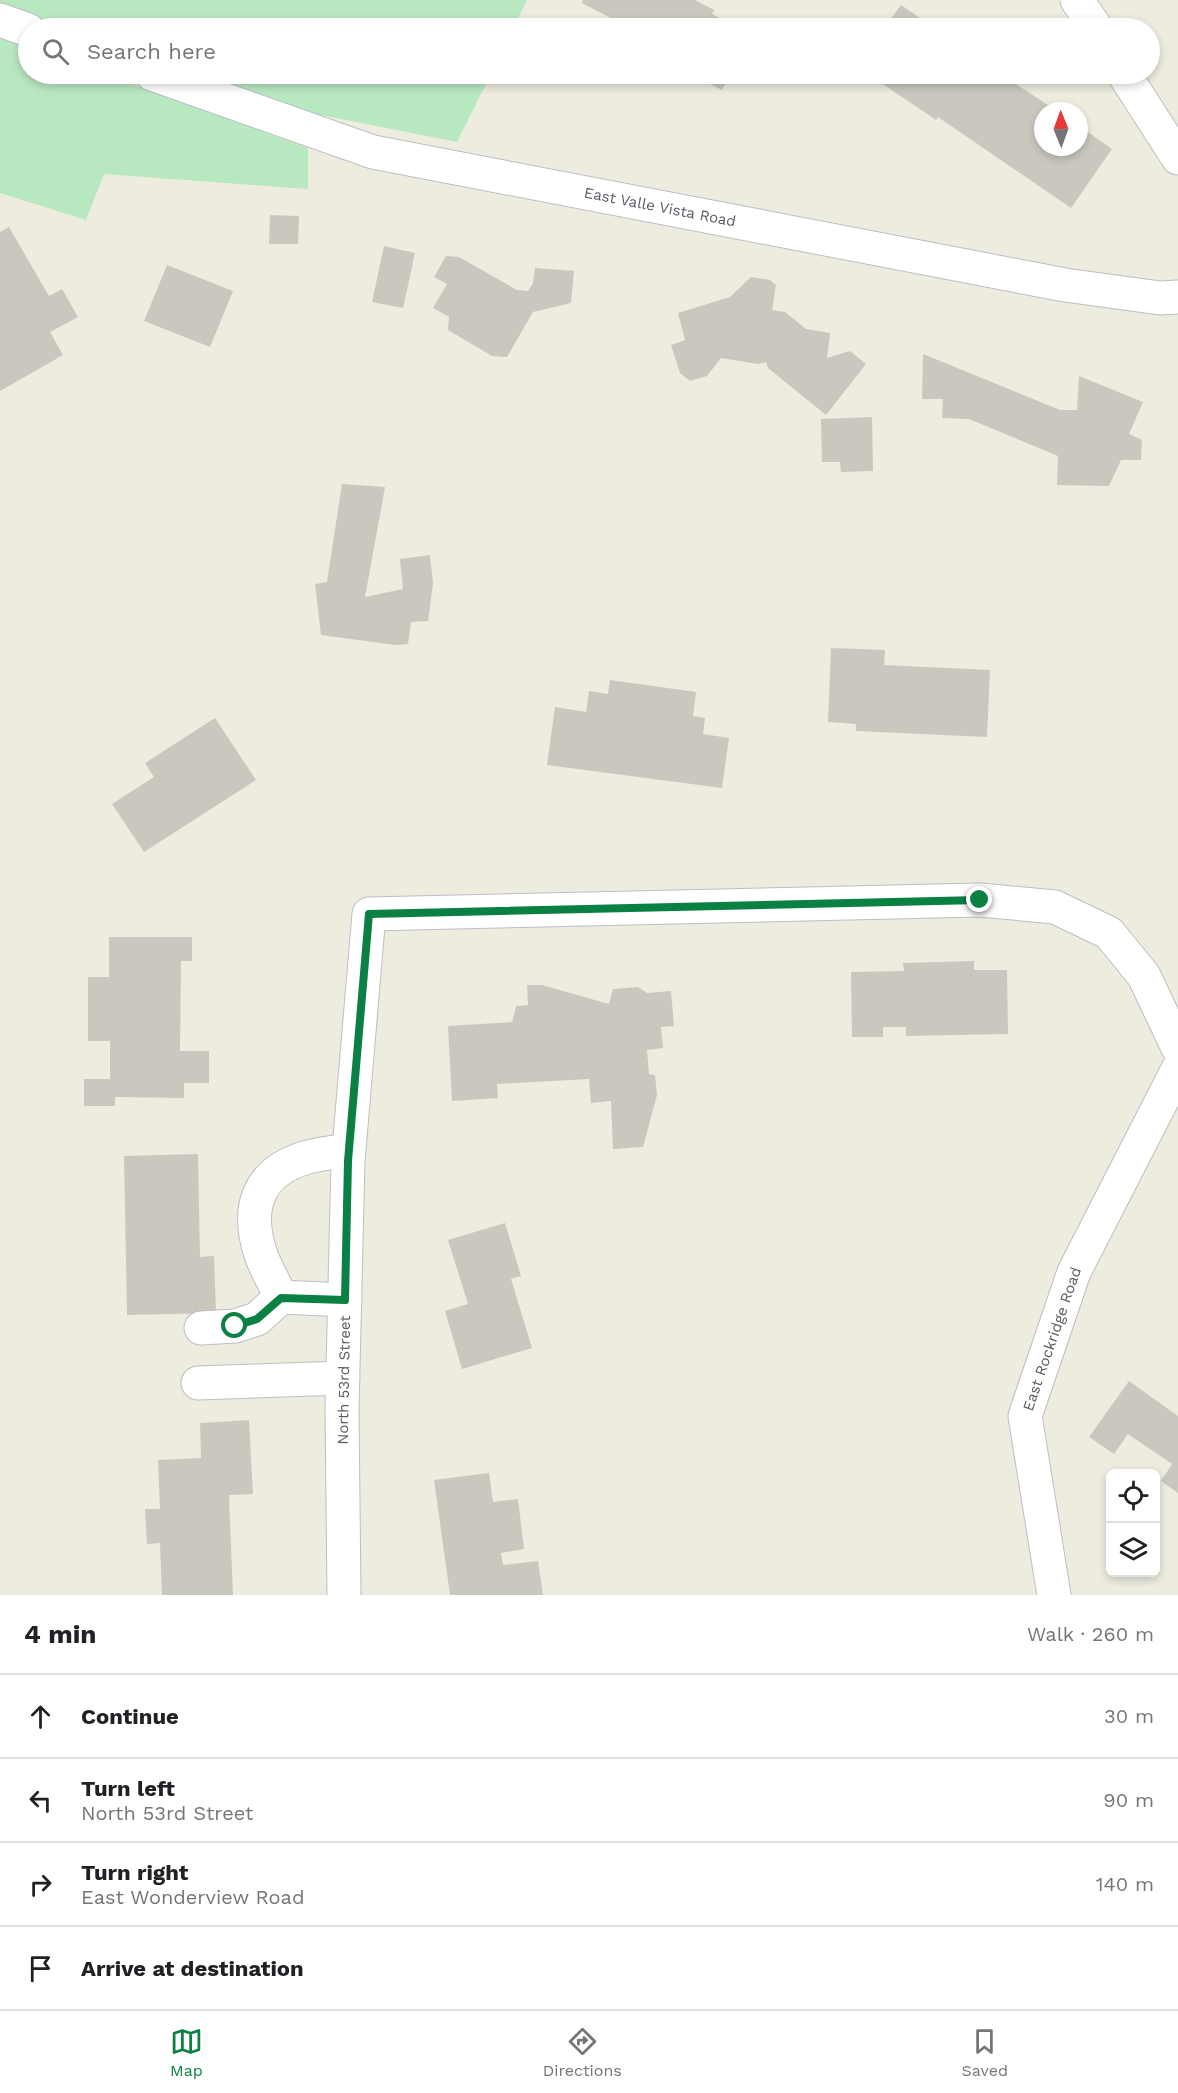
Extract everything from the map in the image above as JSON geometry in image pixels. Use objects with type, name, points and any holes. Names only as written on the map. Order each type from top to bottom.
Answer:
[{"type":"street","points":[[1077,0],[1089,18]]},
{"type":"street","points":[[0,20],[18,26]]},
{"type":"street","name":"East Valle Vista Road","points":[[180,84],[373,152],[1065,285],[1160,298],[1178,297]]},
{"type":"street","points":[[1130,84],[1178,158]]},
{"type":"street","name":"North 53rd Street","points":[[344,1595],[343,1378],[350,1150],[369,914],[980,900],[1055,907],[1108,933],[1144,975],[1178,1048]]},
{"type":"street","name":"East Rockridge Road","points":[[1054,1595],[1025,1416],[1074,1272],[1178,1069]]},
{"type":"street","points":[[281,1298],[261,1255],[256,1227],[256,1203],[264,1184],[275,1172],[309,1156],[350,1150]]},
{"type":"street","points":[[201,1328],[235,1326],[257,1319],[281,1298],[345,1300]]},
{"type":"street","points":[[198,1383],[343,1378]]},
{"type":"green space","points":[[0,0],[527,0],[518,18],[31,18],[0,6]]},
{"type":"green space","points":[[0,35],[18,41],[18,84],[132,84],[308,148],[308,189],[104,174],[86,220],[0,193]]},
{"type":"green space","points":[[217,84],[486,84],[457,142],[316,114]]},
{"type":"building","points":[[583,0],[695,0],[714,10],[712,14],[720,18],[611,18],[582,3]]},
{"type":"building","points":[[901,5],[920,18],[891,18]]},
{"type":"building","points":[[710,84],[725,84],[722,90]]},
{"type":"building","points":[[883,84],[1016,84],[1043,102],[1034,102],[1034,156],[1088,156],[1088,132],[1112,149],[1071,208],[938,117],[936,120]]},
{"type":"building","points":[[270,215],[299,216],[298,244],[269,244]]},
{"type":"building","points":[[9,227],[49,296],[62,289],[78,317],[50,332],[63,355],[0,391],[0,232]]},
{"type":"building","points":[[384,246],[415,253],[403,308],[372,302]]},
{"type":"building","points":[[446,256],[459,257],[517,290],[528,291],[533,283],[535,268],[574,271],[571,303],[533,312],[507,357],[492,356],[448,330],[449,317],[433,308],[447,284],[434,277]]},
{"type":"building","points":[[167,265],[233,291],[210,347],[144,321]]},
{"type":"building","points":[[751,277],[770,280],[776,285],[772,310],[785,312],[806,329],[830,333],[827,358],[850,351],[866,364],[826,415],[768,368],[766,362],[758,364],[721,358],[707,376],[690,381],[680,373],[671,345],[685,340],[678,313],[730,297]]},
{"type":"building","points":[[923,354],[1060,410],[1077,410],[1079,376],[1143,402],[1129,434],[1142,440],[1141,460],[1121,460],[1109,486],[1057,485],[1058,456],[969,419],[942,418],[943,399],[922,399]]},
{"type":"building","points":[[872,417],[873,471],[841,472],[840,462],[822,462],[821,419]]},
{"type":"building","points":[[342,484],[385,487],[365,597],[403,589],[400,559],[430,555],[433,583],[428,621],[411,622],[408,644],[395,645],[321,635],[315,584],[327,582]]},
{"type":"building","points":[[831,648],[885,650],[884,665],[990,670],[987,737],[856,731],[856,724],[828,722]]},
{"type":"building","points":[[610,680],[696,692],[693,716],[705,718],[703,734],[729,738],[722,788],[547,765],[555,707],[586,712],[589,691],[608,694]]},
{"type":"building","points":[[215,718],[256,780],[144,852],[112,804],[154,777],[145,763]]},
{"type":"building","points":[[109,937],[192,937],[192,961],[181,961],[180,1051],[209,1051],[209,1083],[184,1083],[184,1098],[115,1097],[115,1106],[84,1106],[84,1079],[110,1079],[110,1041],[88,1041],[88,977],[109,977]]},
{"type":"building","points":[[974,961],[974,970],[1007,970],[1008,1034],[906,1036],[906,1027],[883,1027],[883,1037],[852,1037],[851,972],[904,971],[903,963]]},
{"type":"building","points":[[527,985],[542,985],[609,1004],[613,989],[638,987],[647,993],[671,991],[674,1026],[661,1027],[663,1048],[647,1050],[649,1074],[655,1075],[657,1095],[643,1147],[613,1149],[611,1101],[591,1103],[589,1079],[497,1084],[498,1098],[452,1101],[448,1026],[512,1022],[516,1006],[528,1005]]},
{"type":"building","points":[[198,1154],[200,1257],[214,1256],[216,1313],[127,1315],[124,1156]]},
{"type":"building","points":[[505,1223],[521,1276],[511,1279],[532,1348],[462,1369],[445,1311],[468,1304],[448,1240]]},
{"type":"building","points":[[1129,1381],[1178,1416],[1178,1493],[1161,1481],[1172,1464],[1128,1434],[1114,1454],[1089,1437]]},
{"type":"building","points":[[249,1420],[253,1494],[229,1495],[233,1595],[162,1595],[160,1543],[147,1544],[145,1509],[160,1509],[158,1460],[201,1458],[200,1423]]},
{"type":"building","points":[[489,1473],[493,1502],[518,1499],[524,1549],[501,1553],[503,1565],[538,1561],[543,1595],[450,1595],[434,1480]]},
{"type":"route","points":[[235,1326],[257,1319],[281,1298],[345,1300],[348,1161],[369,914],[980,900]]}]
